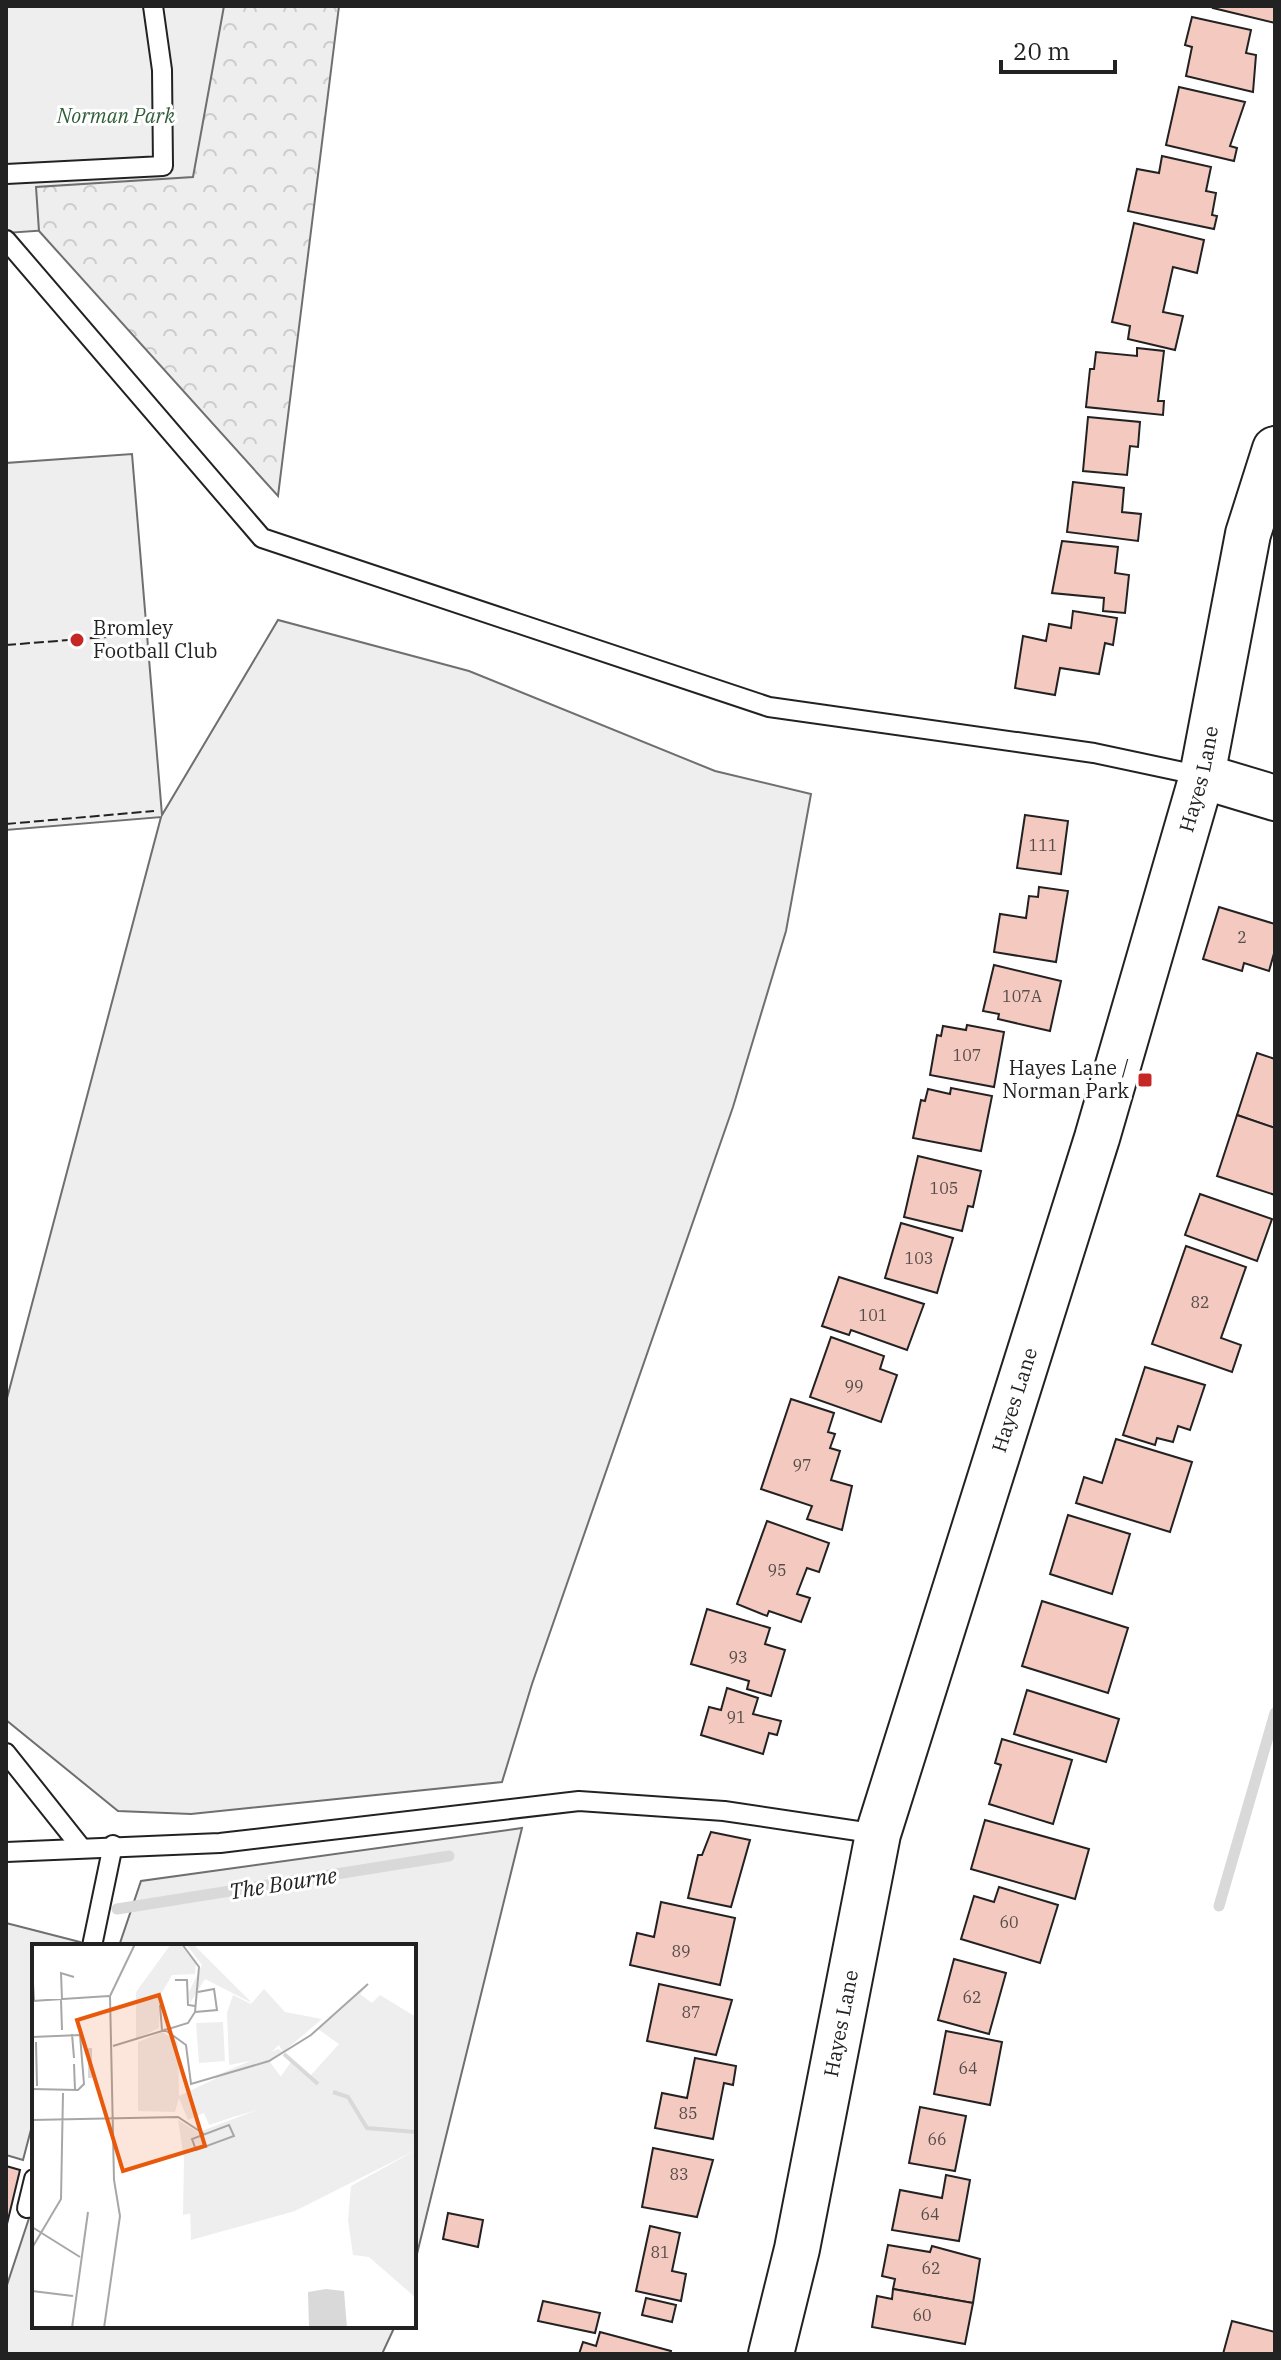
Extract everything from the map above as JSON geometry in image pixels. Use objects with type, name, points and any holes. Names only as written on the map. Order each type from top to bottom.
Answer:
[{"type":"main road","name":"Hayes Lane","points":[[771,2354],[797,2249],[878,1834],[1097,1138],[1202,776],[1248,534],[1275,449]]},
{"type":"main road","points":[[1202,776],[1275,798]]},
{"type":"lane","points":[[6,174],[163,166],[162,70],[153,6]]},
{"type":"lane","points":[[6,240],[262,538],[769,707],[1094,753],[1202,776]]},
{"type":"lane","points":[[6,1753],[80,1846]]},
{"type":"lane","points":[[6,1852],[80,1846],[220,1843],[579,1801],[724,1811],[878,1834]]},
{"type":"lane","points":[[92,1944],[113,1845]]},
{"type":"lane","points":[[27,2208],[32,2187]]},
{"type":"green space","name":"Norman Park","points":[[6,6],[249,6],[209,219],[6,233]]},
{"type":"green space","points":[[224,6],[339,6],[278,496],[39,231],[36,187],[193,177]]},
{"type":"green space","points":[[132,454],[162,815],[278,620],[469,671],[715,771],[811,794],[786,931],[733,1107],[532,1684],[502,1782],[191,1814],[118,1811],[6,1720],[6,1402],[161,817],[6,830],[6,463]]},
{"type":"green space","points":[[522,1828],[416,2258],[416,1944],[120,1944],[141,1881]]},
{"type":"green space","points":[[6,1923],[80,1942],[32,1944],[32,2126],[23,2160],[6,2155]]},
{"type":"green space","points":[[32,2209],[32,2328],[394,2328],[382,2354],[6,2354],[6,2288]]},
{"type":"building","points":[[1275,6],[1275,23],[1213,8]]},
{"type":"building","points":[[1192,17],[1251,30],[1246,53],[1256,55],[1253,92],[1186,76],[1192,47],[1185,45]]},
{"type":"building","points":[[1179,87],[1245,102],[1230,146],[1237,148],[1234,161],[1166,145]]},
{"type":"building","points":[[1162,156],[1211,167],[1206,191],[1216,193],[1212,215],[1217,216],[1214,229],[1128,211],[1137,169],[1159,173]]},
{"type":"building","points":[[1134,223],[1204,240],[1197,273],[1173,267],[1163,312],[1183,316],[1175,350],[1128,339],[1130,326],[1112,322]]},
{"type":"building","points":[[1137,348],[1164,351],[1158,401],[1164,401],[1163,415],[1086,407],[1090,369],[1094,369],[1096,352],[1137,356]]},
{"type":"building","points":[[1088,417],[1140,422],[1138,447],[1130,446],[1127,475],[1083,471]]},
{"type":"building","points":[[1073,482],[1124,488],[1122,512],[1141,514],[1138,541],[1067,532]]},
{"type":"building","points":[[1062,541],[1118,547],[1115,573],[1129,575],[1125,613],[1103,611],[1104,598],[1052,593]]},
{"type":"building","points":[[1073,611],[1117,618],[1113,645],[1105,643],[1099,674],[1060,668],[1055,695],[1015,688],[1023,636],[1046,641],[1049,624],[1071,628]]},
{"type":"building","points":[[1025,815],[1068,821],[1061,874],[1017,868]]},
{"type":"building","points":[[1039,887],[1068,891],[1056,962],[994,952],[1000,914],[1026,918],[1029,896],[1038,897]]},
{"type":"building","points":[[1219,907],[1275,924],[1275,950],[1269,971],[1244,963],[1242,971],[1203,959]]},
{"type":"building","points":[[994,965],[1061,981],[1050,1031],[998,1019],[999,1014],[983,1011]]},
{"type":"building","points":[[967,1025],[1004,1032],[994,1087],[930,1075],[937,1035],[941,1036],[943,1026],[966,1030]]},
{"type":"building","points":[[1257,1053],[1275,1059],[1275,1128],[1237,1115]]},
{"type":"building","points":[[951,1088],[992,1096],[981,1151],[913,1138],[921,1100],[925,1101],[928,1089],[950,1094]]},
{"type":"building","points":[[1237,1115],[1275,1128],[1275,1195],[1217,1176]]},
{"type":"building","points":[[918,1156],[981,1171],[973,1207],[968,1206],[962,1231],[904,1217]]},
{"type":"building","points":[[1200,1194],[1272,1219],[1257,1261],[1185,1235]]},
{"type":"building","points":[[901,1223],[953,1238],[937,1293],[885,1278]]},
{"type":"building","points":[[1186,1246],[1246,1267],[1221,1338],[1241,1345],[1232,1372],[1152,1344]]},
{"type":"building","points":[[839,1277],[924,1304],[907,1350],[851,1330],[849,1335],[822,1326]]},
{"type":"building","points":[[831,1337],[884,1356],[880,1369],[897,1375],[881,1422],[810,1397]]},
{"type":"building","points":[[1145,1367],[1205,1385],[1190,1430],[1178,1426],[1173,1442],[1157,1438],[1155,1445],[1123,1435]]},
{"type":"building","points":[[791,1399],[834,1413],[828,1432],[835,1434],[830,1448],[840,1451],[831,1480],[852,1486],[842,1530],[807,1519],[812,1506],[761,1489]]},
{"type":"building","points":[[1116,1439],[1192,1462],[1170,1532],[1076,1503],[1084,1477],[1102,1483]]},
{"type":"building","points":[[1068,1515],[1130,1534],[1112,1594],[1050,1574]]},
{"type":"building","points":[[767,1521],[829,1543],[819,1572],[807,1568],[797,1594],[810,1598],[801,1622],[769,1611],[767,1616],[737,1604]]},
{"type":"building","points":[[1042,1601],[1128,1628],[1108,1693],[1022,1666]]},
{"type":"building","points":[[707,1609],[770,1628],[765,1644],[785,1650],[771,1696],[747,1689],[749,1681],[691,1664]]},
{"type":"building","points":[[727,1688],[758,1698],[753,1714],[781,1721],[777,1735],[769,1733],[763,1754],[701,1735],[709,1707],[721,1710]]},
{"type":"building","points":[[1027,1690],[1119,1719],[1106,1762],[1014,1734]]},
{"type":"building","points":[[1002,1739],[1072,1760],[1053,1824],[989,1804],[1001,1765],[995,1763]]},
{"type":"building","points":[[985,1820],[1089,1849],[1075,1899],[971,1869]]},
{"type":"building","points":[[711,1832],[750,1840],[731,1907],[688,1898],[698,1855],[702,1855]]},
{"type":"building","points":[[999,1887],[1058,1905],[1040,1963],[961,1939],[974,1896],[994,1902]]},
{"type":"building","points":[[661,1902],[735,1918],[720,1985],[630,1965],[637,1933],[654,1937]]},
{"type":"building","points":[[954,1959],[1006,1973],[989,2034],[938,2020]]},
{"type":"building","points":[[659,1984],[732,2000],[716,2055],[647,2041]]},
{"type":"building","points":[[946,2031],[1002,2042],[990,2105],[934,2094]]},
{"type":"building","points":[[695,2058],[736,2066],[733,2085],[724,2083],[713,2139],[655,2128],[662,2093],[687,2098]]},
{"type":"building","points":[[920,2107],[966,2116],[955,2171],[909,2163]]},
{"type":"building","points":[[653,2148],[713,2160],[697,2217],[642,2207]]},
{"type":"building","points":[[6,2166],[20,2170],[6,2228]]},
{"type":"building","points":[[946,2175],[970,2180],[959,2241],[892,2230],[900,2190],[942,2198]]},
{"type":"building","points":[[448,2213],[483,2220],[478,2247],[443,2239]]},
{"type":"building","points":[[650,2226],[680,2233],[672,2271],[686,2274],[681,2301],[636,2291]]},
{"type":"building","points":[[888,2245],[930,2252],[932,2246],[980,2259],[973,2303],[893,2289],[895,2279],[882,2276]]},
{"type":"building","points":[[893,2289],[973,2303],[965,2344],[872,2327],[877,2296],[892,2299]]},
{"type":"building","points":[[646,2298],[676,2305],[672,2322],[642,2315]]},
{"type":"building","points":[[543,2301],[600,2313],[595,2333],[538,2321]]},
{"type":"building","points":[[1232,2321],[1275,2332],[1275,2354],[1223,2354]]},
{"type":"building","points":[[600,2332],[671,2351],[670,2354],[579,2354],[583,2342],[596,2346]]},
{"type":"waterway","name":"The Bourne","points":[[1219,1906],[1275,1713]]},
{"type":"waterway","name":"The Bourne","points":[[117,1909],[449,1856]]},
{"type":"fence","points":[[6,645],[132,635]]},
{"type":"fence","points":[[6,824],[154,811]]},
{"type":"place","name":"Bromley Football Club","points":[[77,640]]},
{"type":"place","name":"Hayes Lane / Norman Park","points":[[1145,1080]]}]
